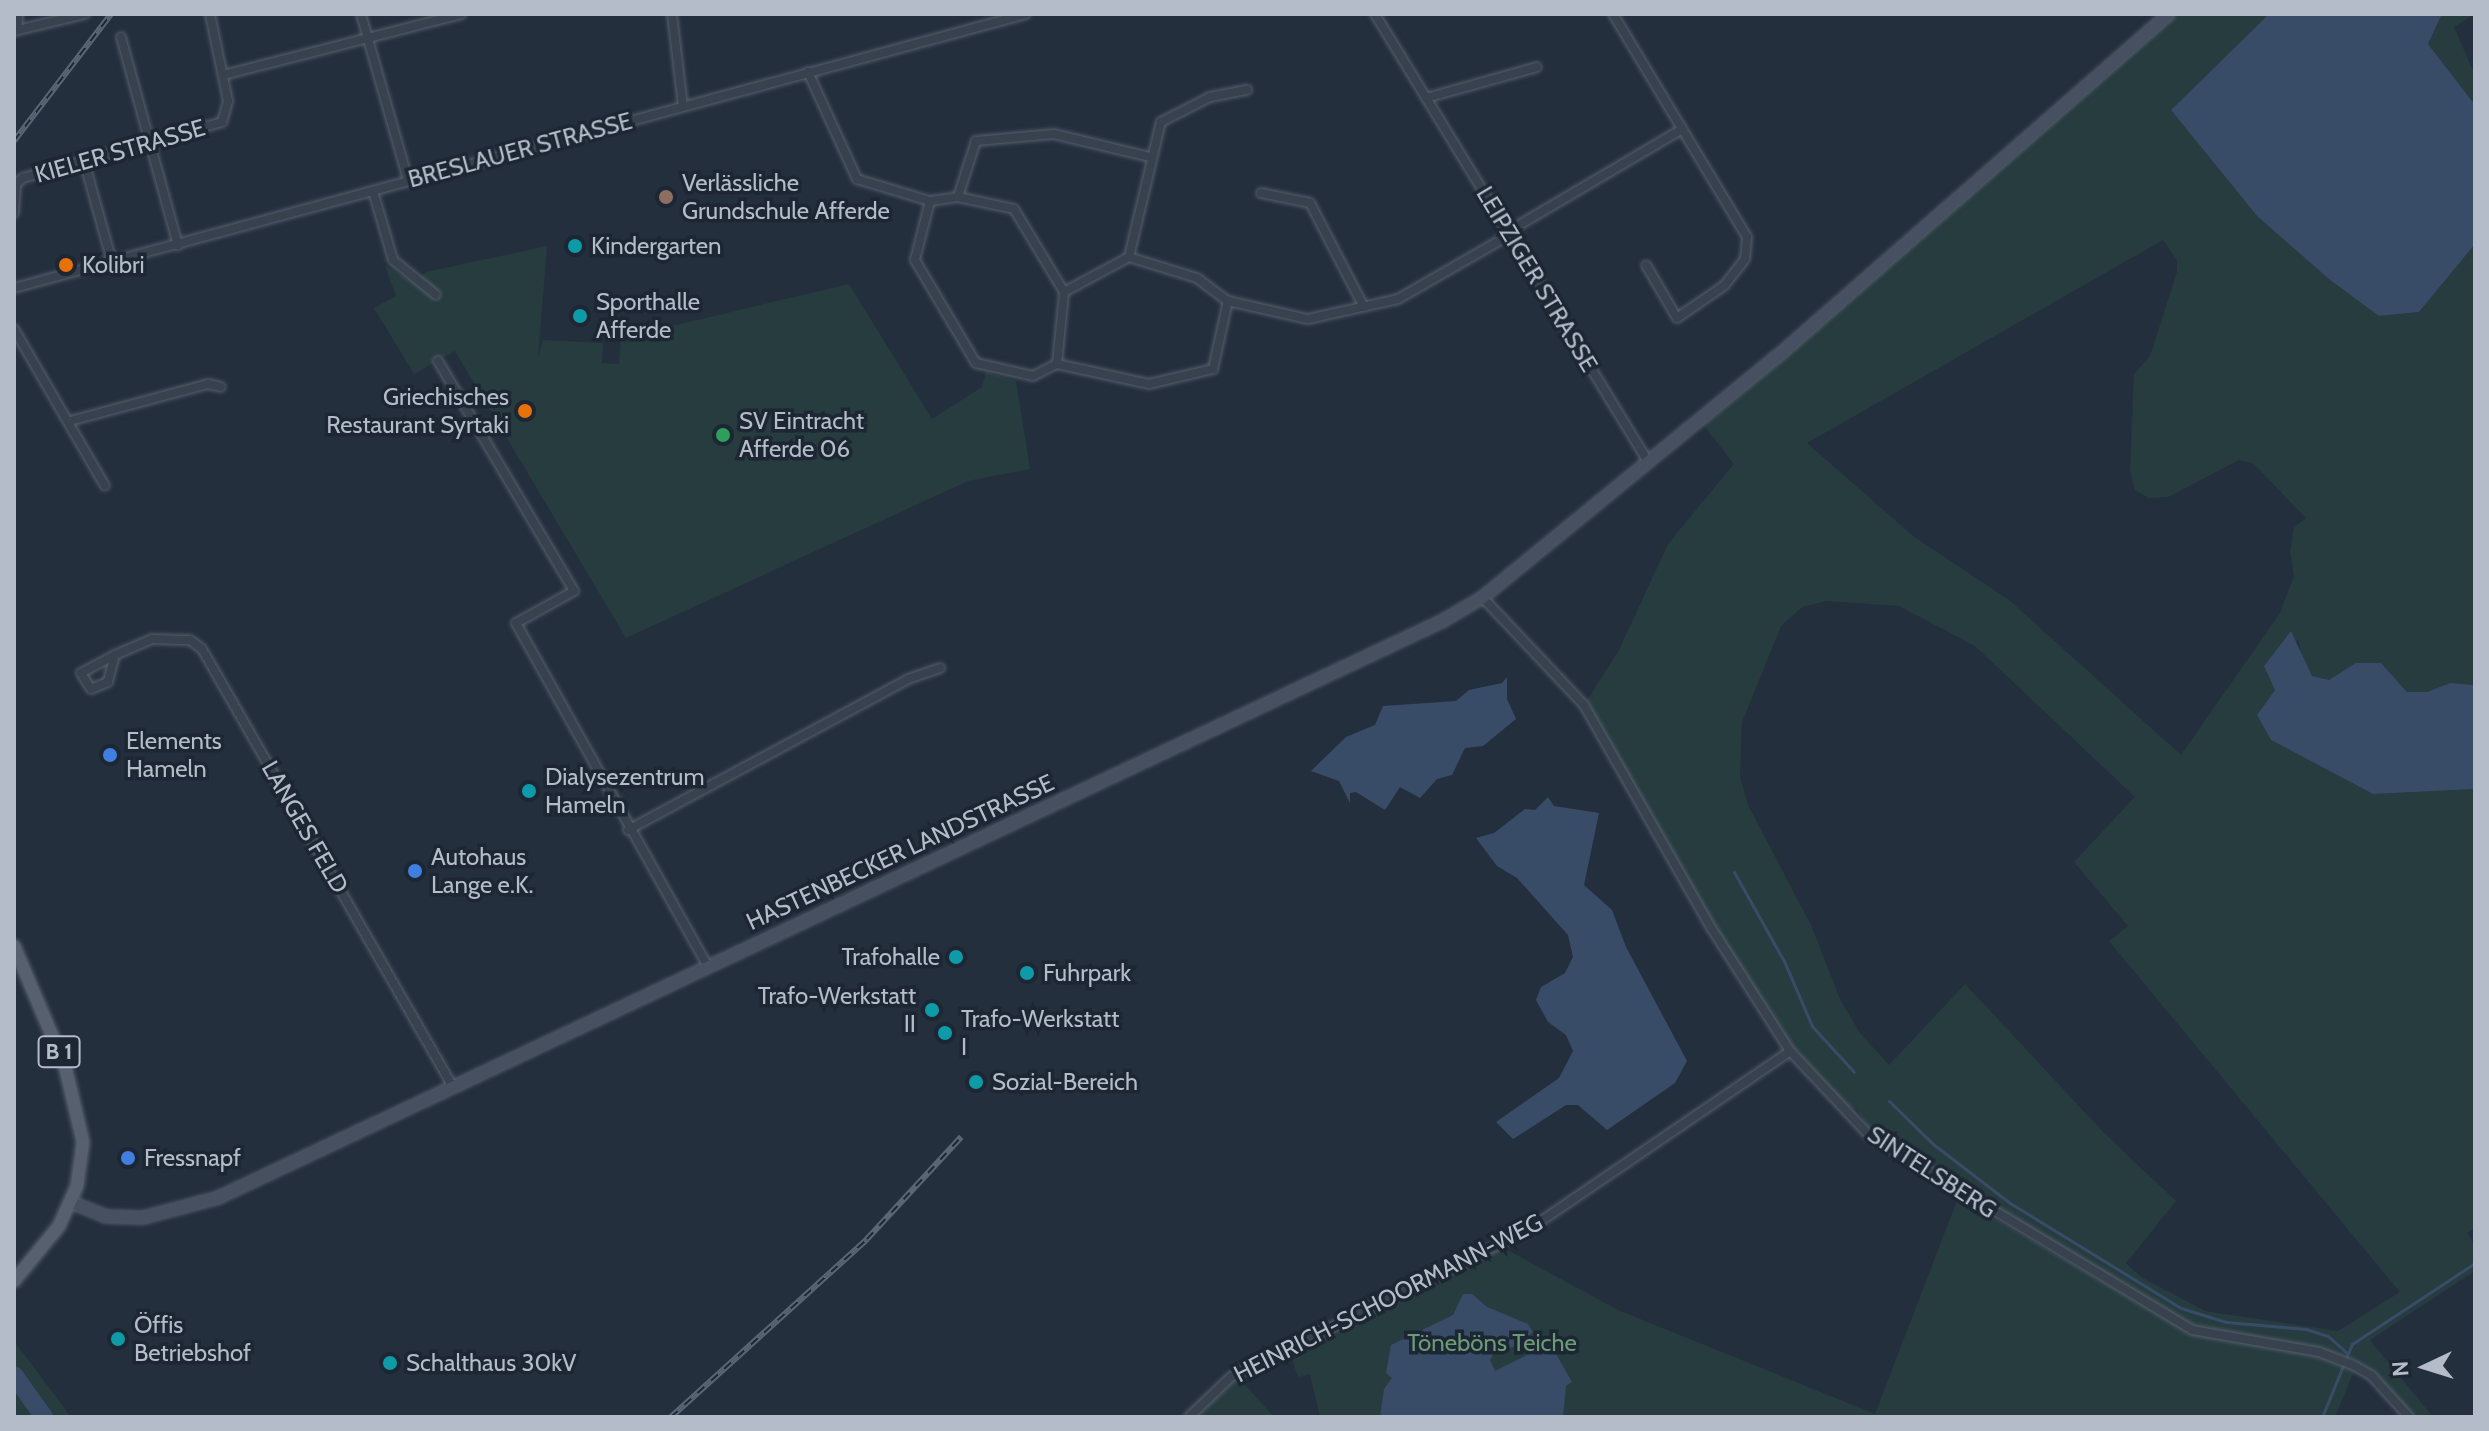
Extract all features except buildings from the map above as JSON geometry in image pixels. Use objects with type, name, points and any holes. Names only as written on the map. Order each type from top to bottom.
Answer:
[{"type":"main road","name":"HASTENBECKER LANDSTRASSE","points":[[71,1202],[115,1217],[201,1205],[707,965],[1400,643],[1482,597],[1699,419],[2168,14]]},
{"type":"main road","name":"B 1","points":[[14,946],[80,1114],[82,1164],[71,1202],[59,1226],[14,1281]]},
{"type":"street","points":[[18,14],[16,31],[85,14]]},
{"type":"street","points":[[210,14],[224,75],[461,14]]},
{"type":"street","points":[[361,14],[408,180]]},
{"type":"street","points":[[672,14],[683,106]]},
{"type":"street","name":"BRESLAUER STRASSE","points":[[14,288],[808,72],[998,17],[1026,14]]},
{"type":"street","name":"LEIPZIGER STRASSE","points":[[1375,14],[1647,460]]},
{"type":"street","points":[[1613,14],[1747,237],[1745,259],[1704,305],[1677,318],[1646,265]]},
{"type":"street","points":[[121,37],[178,245]]},
{"type":"street","points":[[1426,98],[1537,67]]},
{"type":"street","points":[[808,72],[857,179],[930,201],[958,197],[1014,209],[1064,292],[1057,364]]},
{"type":"street","name":"KIELER STRASSE","points":[[16,184],[84,161],[222,122],[228,101],[224,75]]},
{"type":"street","points":[[1129,257],[1150,157],[1161,122],[1210,97],[1247,90]]},
{"type":"street","points":[[1064,292],[1129,257],[1197,278],[1228,301],[1308,319],[1364,307],[1429,286],[1510,232],[1682,129]]},
{"type":"street","points":[[958,197],[976,141],[1054,134],[1150,157]]},
{"type":"street","points":[[84,161],[112,262]]},
{"type":"street","points":[[14,213],[16,184]]},
{"type":"street","points":[[373,191],[393,260],[436,295]]},
{"type":"street","points":[[1261,193],[1310,203],[1364,307]]},
{"type":"street","points":[[930,201],[915,260],[976,363],[1033,376],[1057,364],[1149,384],[1213,369],[1228,301]]},
{"type":"street","points":[[14,329],[105,486]]},
{"type":"street","points":[[438,361],[574,591],[516,623],[628,830],[707,965]]},
{"type":"street","points":[[70,421],[208,384],[221,387]]},
{"type":"street","name":"SINTELSBERG","points":[[1482,597],[1553,669],[1608,739],[1712,929],[1790,1051],[1869,1135],[2176,1322],[2215,1337],[2319,1352],[2351,1364],[2371,1375],[2409,1417]]},
{"type":"street","name":"LANGES FELD","points":[[115,655],[108,682],[91,689],[81,673],[115,655],[152,639],[190,640],[202,649],[453,1087]]},
{"type":"street","points":[[628,830],[908,679],[940,668]]},
{"type":"street","name":"HEINRICH-SCHOORMANN-WEG","points":[[1189,1417],[1231,1377],[1528,1230],[1790,1051]]},
{"type":"green space","points":[[2168,14],[2269,14],[2171,110],[2257,216],[2330,280],[2380,316],[2419,312],[2475,244],[2475,685],[2450,683],[2427,692],[2407,692],[2381,663],[2329,680],[2312,676],[2304,666],[2298,639],[2275,690],[2257,715],[2271,740],[2373,794],[2475,789],[2475,1228],[2467,1233],[2475,1245],[2475,1271],[2370,1340],[2433,1417],[2413,1417],[2372,1371],[2352,1359],[2311,1346],[2216,1334],[2178,1318],[1933,1172],[1866,1126],[1857,1109],[1846,1107],[1792,1046],[1712,929],[1584,705],[1619,650],[1668,544],[1734,464],[1699,419]],"holes":[[[2163,240],[2177,260],[2177,272],[2150,356],[2134,374],[2130,470],[2135,490],[2149,498],[2168,497],[2239,460],[2254,464],[2306,518],[2294,528],[2290,551],[2294,576],[2280,613],[2181,755],[2009,600],[1913,536],[1807,443]],[[1826,601],[1899,606],[1975,646],[2135,797],[2074,862],[2128,926],[2109,941],[2400,1292],[2338,1331],[2205,1311],[2141,1277],[2126,1263],[2176,1201],[2104,1133],[1965,984],[1889,1065],[1860,1033],[1840,999],[1811,925],[1748,805],[1740,776],[1742,722],[1781,626],[1802,607]]]},
{"type":"green space","points":[[2442,14],[2474,14],[2454,27],[2475,75],[2475,105],[2428,44]]},
{"type":"green space","name":"SV Eintracht Afferde 06","points":[[547,246],[538,358],[543,340],[603,343],[602,363],[619,364],[621,338],[849,284],[932,419],[982,387],[986,372],[1016,381],[1030,469],[968,481],[626,638],[455,351],[414,374],[374,308],[396,296],[385,266],[415,283],[426,272]]},
{"type":"green space","points":[[1958,1198],[2190,1333],[2311,1354],[2354,1371],[2335,1417],[1320,1417],[1310,1374],[1298,1377],[1289,1351],[1502,1247],[1618,1310],[1875,1414]]},
{"type":"green space","points":[[14,1341],[71,1417],[14,1417]]},
{"type":"green space","points":[[1237,1376],[1274,1417],[1194,1417]]},
{"type":"water","points":[[2269,14],[2442,14],[2428,44],[2475,105],[2475,244],[2419,312],[2379,316],[2330,280],[2257,216],[2171,110]]},
{"type":"water","points":[[2291,631],[2312,676],[2329,680],[2356,663],[2381,663],[2407,692],[2427,692],[2450,683],[2475,685],[2475,789],[2373,794],[2271,740],[2257,715],[2275,690],[2264,666]]},
{"type":"water","points":[[1507,677],[1507,699],[1516,719],[1483,746],[1465,748],[1452,775],[1437,779],[1420,798],[1400,787],[1385,810],[1356,792],[1350,793],[1350,803],[1339,781],[1311,771],[1346,737],[1375,725],[1383,706],[1456,701],[1469,690],[1502,683]]},
{"type":"water","points":[[1548,797],[1554,806],[1599,813],[1584,885],[1612,910],[1626,947],[1687,1061],[1675,1083],[1607,1130],[1578,1105],[1566,1105],[1513,1139],[1496,1122],[1559,1078],[1573,1051],[1566,1035],[1548,1022],[1536,1000],[1541,987],[1565,973],[1573,957],[1568,935],[1517,878],[1497,866],[1476,838],[1494,833],[1525,809],[1535,810]]},
{"type":"water","name":"Töneböns Teiche","points":[[1463,1294],[1472,1294],[1487,1307],[1528,1324],[1533,1332],[1522,1344],[1494,1353],[1490,1360],[1495,1371],[1539,1349],[1556,1354],[1572,1382],[1566,1386],[1563,1417],[1380,1417],[1384,1389],[1392,1378],[1386,1373],[1391,1345],[1453,1315]]},
{"type":"waterway","points":[[1734,872],[1784,961],[1812,1026],[1854,1072]]},
{"type":"waterway","points":[[1889,1101],[1933,1144],[2010,1203],[2181,1308],[2226,1322],[2306,1329],[2328,1336],[2347,1353]]},
{"type":"waterway","points":[[2322,1417],[2352,1344],[2475,1263]]},
{"type":"waterway","points":[[14,1375],[44,1417]]},
{"type":"railway","points":[[14,141],[111,14]]},
{"type":"railway","points":[[671,1417],[867,1239],[961,1137]]},
{"type":"place","name":"Verlässliche Grundschule Afferde","points":[[666,197]]},
{"type":"place","name":"Kindergarten","points":[[575,246]]},
{"type":"place","name":"Kolibri","points":[[66,265]]},
{"type":"place","name":"Sporthalle Afferde","points":[[580,316]]},
{"type":"place","name":"Griechisches Restaurant Syrtaki","points":[[525,411]]},
{"type":"place","name":"SV Eintracht Afferde 06","points":[[723,435]]},
{"type":"place","name":"Elements Hameln","points":[[110,755]]},
{"type":"place","name":"Dialysezentrum Hameln","points":[[529,791]]},
{"type":"place","name":"Autohaus Lange e.K.","points":[[415,871]]},
{"type":"place","name":"Trafohalle","points":[[956,957]]},
{"type":"place","name":"Fuhrpark","points":[[1027,973]]},
{"type":"place","name":"Trafo-Werkstatt II","points":[[932,1010]]},
{"type":"place","name":"Trafo-Werkstatt I","points":[[945,1033]]},
{"type":"place","name":"Sozial-Bereich","points":[[976,1082]]},
{"type":"place","name":"Fressnapf","points":[[128,1158]]},
{"type":"place","name":"Öffis Betriebshof","points":[[118,1339]]},
{"type":"place","name":"Schalthaus 30kV","points":[[390,1363]]}]
